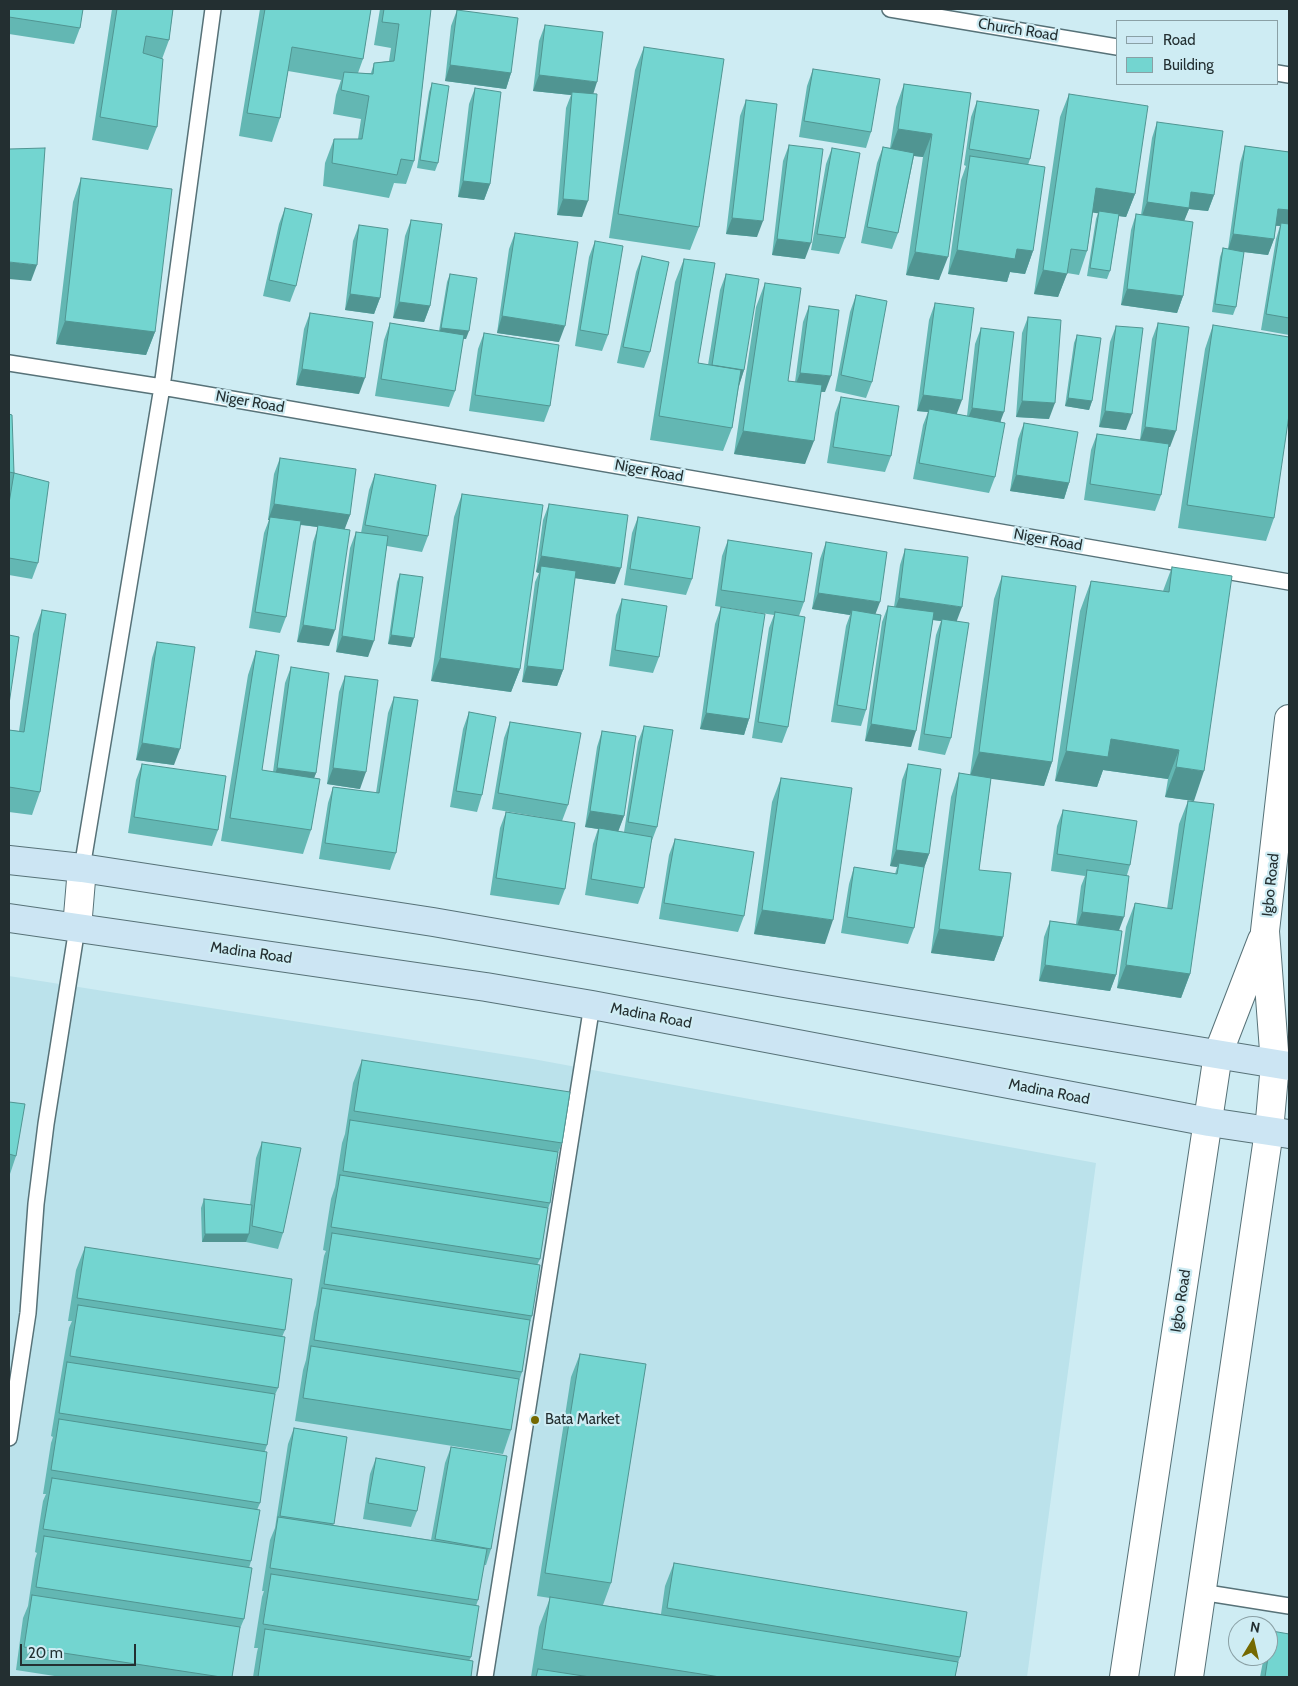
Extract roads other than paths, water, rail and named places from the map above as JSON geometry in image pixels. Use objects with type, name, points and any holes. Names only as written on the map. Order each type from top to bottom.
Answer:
[{"type":"main road","points":[[9,860],[82,868],[433,922],[790,984],[1282,1065]]},
{"type":"main road","name":"Madina Road","points":[[9,918],[476,986],[592,1005],[1209,1122],[1279,1133]]},
{"type":"street","name":"Igbo Road","points":[[1190,1677],[1201,1592],[1279,1133],[1282,1065],[1266,931],[1289,719]]},
{"type":"street","points":[[77,928],[82,868]]},
{"type":"street","name":"Igbo Road","points":[[1124,1677],[1218,1054],[1266,931]]},
{"type":"lane","points":[[82,868],[162,386],[213,9]]},
{"type":"lane","name":"Church Road","points":[[890,9],[1116,46]]},
{"type":"lane","name":"Niger Road","points":[[9,363],[162,386],[1289,582]]},
{"type":"lane","points":[[9,1438],[28,1313],[36,1204],[46,1124],[77,928]]},
{"type":"lane","points":[[485,1677],[592,1005]]},
{"type":"lane","points":[[1201,1592],[1289,1606]]},
{"type":"place","name":"Bata Market","points":[[535,1420]]}]
